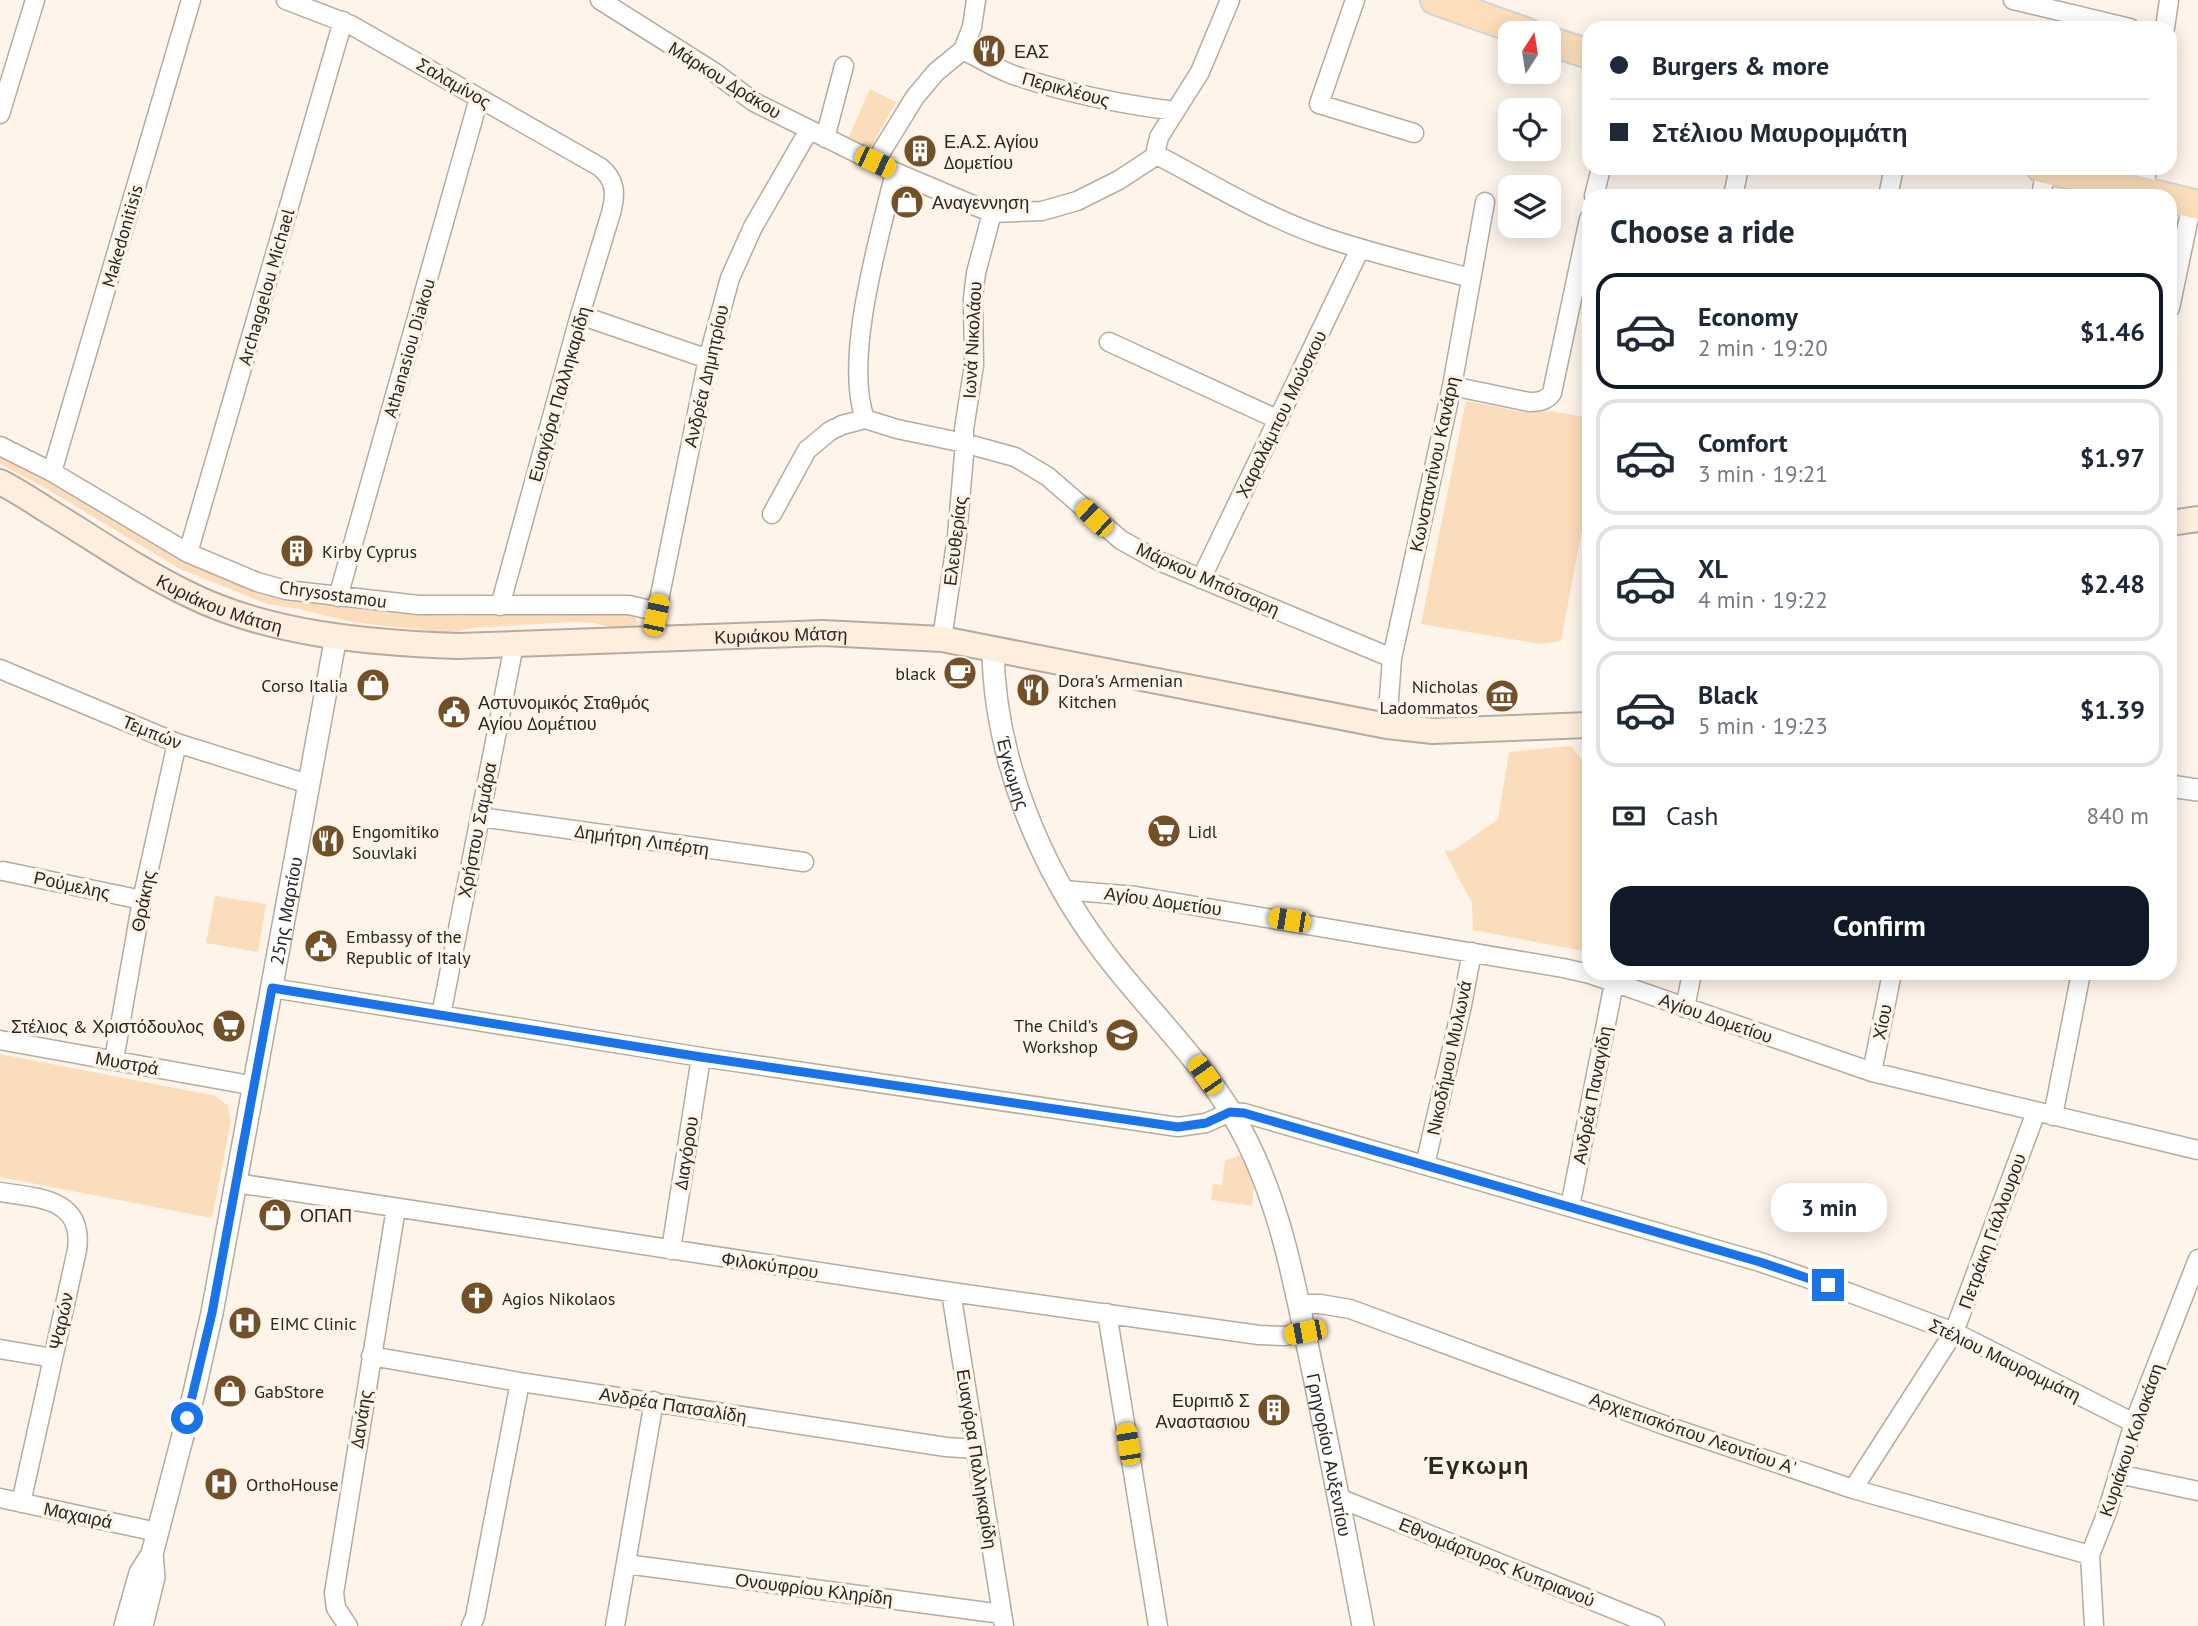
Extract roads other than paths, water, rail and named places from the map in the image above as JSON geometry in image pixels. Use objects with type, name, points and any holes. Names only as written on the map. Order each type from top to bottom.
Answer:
[{"type":"main road","points":[[1435,0],[1487,10],[1507,21]]},
{"type":"main road","points":[[1561,45],[1582,52]]},
{"type":"main road","points":[[2042,178],[2129,189]]},
{"type":"main road","name":"Κυριάκου Μάτση","points":[[0,482],[187,594],[261,620],[336,636],[403,644],[514,645],[657,627],[942,639],[1387,726],[1433,732],[1582,725]]},
{"type":"main road","points":[[2177,522],[2198,519]]},
{"type":"street","points":[[0,114],[7,65],[34,0]]},
{"type":"street","name":"Makedonitisis","points":[[52,472],[191,0]]},
{"type":"street","name":"Σαλαμίνος","points":[[286,0],[343,21],[600,167],[613,181]]},
{"type":"street","name":"Μάρκου Δράκου","points":[[600,0],[714,72],[754,102],[895,172],[992,213]]},
{"type":"street","points":[[875,162],[915,97],[936,72],[962,50],[972,27],[976,0]]},
{"type":"street","points":[[1157,155],[1159,137],[1200,72],[1230,0]]},
{"type":"street","points":[[1355,0],[1319,104],[1414,133]]},
{"type":"street","points":[[2013,0],[2036,3],[2104,21]]},
{"type":"street","points":[[2166,21],[2169,0]]},
{"type":"street","name":"Archaggelou Michael","points":[[188,554],[343,21]]},
{"type":"street","name":"Περικλέους","points":[[962,50],[1009,73],[1065,90],[1121,104],[1175,111]]},
{"type":"street","points":[[825,138],[844,66]]},
{"type":"street","name":"Athanasiou Diakou","points":[[338,597],[479,98]]},
{"type":"street","name":"Ανδρέα Δημητρίου","points":[[657,627],[708,359],[730,278],[809,130]]},
{"type":"street","points":[[992,213],[1042,211],[1077,201],[1119,180],[1157,155]]},
{"type":"street","points":[[1157,155],[1277,217],[1318,235],[1360,249],[1471,278]]},
{"type":"street","points":[[772,514],[807,450],[830,431],[865,419],[859,398],[861,340],[874,261],[895,172]]},
{"type":"street","name":"Ευαγόρα Παλληκαρίδη","points":[[500,606],[580,315],[611,213],[613,181]]},
{"type":"street","name":"Κωνσταντίνου Κανάρη","points":[[1387,726],[1392,658],[1452,386],[1485,202]]},
{"type":"street","name":"Ιωνά Νικολάου","points":[[964,443],[974,365],[973,298],[976,273],[992,213]]},
{"type":"street","name":"Χαραλάμπου Μούσκου","points":[[1201,579],[1360,249]]},
{"type":"street","points":[[1452,386],[1529,402],[1540,402],[1548,398],[1552,393],[1582,252]]},
{"type":"street","points":[[580,315],[708,359]]},
{"type":"street","points":[[1109,342],[1279,420]]},
{"type":"street","name":"Μάρκου Μπότσαρη","points":[[865,419],[1015,457],[1035,467],[1121,540],[1159,561],[1392,658]]},
{"type":"street","name":"Ελευθερίας","points":[[942,639],[957,536],[964,443]]},
{"type":"street","name":"Chrysostamou","points":[[0,446],[52,472],[188,554],[257,582],[286,590],[419,605],[616,604],[650,610],[657,627]]},
{"type":"street","name":"25ης Μαρτίου","points":[[142,1626],[154,1577],[152,1554],[194,1394],[236,1183],[336,636]]},
{"type":"street","name":"Χρήστου Σαμάρα","points":[[440,1015],[514,645]]},
{"type":"street","name":"Έγκωμης","points":[[993,649],[994,683],[1021,799],[1032,830],[1063,890]]},
{"type":"street","name":"Τεμπών","points":[[0,669],[177,743],[308,784]]},
{"type":"street","name":"Θράκης","points":[[114,1060],[142,900],[177,743]]},
{"type":"street","points":[[2177,787],[2198,790]]},
{"type":"street","name":"Δημήτρη Λιπέρτη","points":[[480,817],[804,862]]},
{"type":"street","name":"Ρούμελης","points":[[3,871],[142,900]]},
{"type":"street","name":"Αγίου Δομετίου","points":[[1063,890],[1136,896],[1472,952],[1582,974]]},
{"type":"street","name":"Γρηγορίου Αυξεντίου","points":[[1063,890],[1102,951],[1192,1057],[1230,1112],[1260,1169],[1275,1209],[1300,1304],[1363,1626]]},
{"type":"street","name":"Νικοδήμου Μυλωνά","points":[[1425,1165],[1472,952]]},
{"type":"street","name":"Αγίου Δομετίου","points":[[1604,980],[1872,1072],[2198,1150]]},
{"type":"street","points":[[1685,1008],[1691,980]]},
{"type":"street","name":"Χίου","points":[[1872,1072],[1891,980]]},
{"type":"street","name":"Πετράκη Γιάλλουρου","points":[[1853,1489],[1954,1332],[2045,1114],[2079,980]]},
{"type":"street","name":"Ανδρέα Παναγίδη","points":[[1570,1206],[1614,983]]},
{"type":"street","points":[[272,988],[701,1057],[1178,1127],[1206,1123],[1230,1112]]},
{"type":"street","name":"Μυστρά","points":[[0,1040],[255,1086]]},
{"type":"street","name":"Διαγόρου","points":[[671,1250],[701,1057]]},
{"type":"street","name":"Στέλιου Μαυρομμάτη","points":[[1230,1112],[1244,1113],[1760,1262],[1954,1332],[2134,1423]]},
{"type":"street","name":"Φιλοκύπρου","points":[[236,1183],[951,1292],[1273,1336],[1305,1332]]},
{"type":"street","name":"Ψαρών","points":[[0,1192],[58,1204],[72,1216],[78,1241],[20,1503]]},
{"type":"street","name":"Δανάης","points":[[348,1626],[336,1608],[334,1593],[396,1208]]},
{"type":"street","name":"Κυριάκου Κολοκάση","points":[[2094,1626],[2090,1555],[2107,1512],[2134,1423],[2198,1259]]},
{"type":"street","name":"Ευαγόρα Παλληκαρίδη","points":[[951,1292],[1003,1620]]},
{"type":"street","name":"Αρχιεπισκόπου Λεοντίου Α'","points":[[1300,1304],[1350,1309],[1664,1425],[1853,1489],[2090,1555]]},
{"type":"street","points":[[1107,1313],[1158,1626]]},
{"type":"street","points":[[0,1349],[53,1358]]},
{"type":"street","name":"Ανδρέα Πατσαλίδη","points":[[371,1356],[520,1382],[976,1450]]},
{"type":"street","points":[[471,1626],[475,1617],[520,1382]]},
{"type":"street","points":[[615,1626],[654,1401]]},
{"type":"street","points":[[2118,1474],[2198,1491]]},
{"type":"street","name":"Εθνομάρτυρος Κυπριανού","points":[[1339,1498],[1654,1626]]},
{"type":"street","name":"Μαχαιρά","points":[[0,1499],[157,1532]]},
{"type":"street","name":"25ης Μαρτίου","points":[[124,1626],[140,1573],[152,1554]]},
{"type":"street","name":"Ονουφρίου Κληρίδη","points":[[626,1564],[1003,1620]]},
{"type":"place","name":"ΕΑΣ","points":[[989,51]]},
{"type":"place","name":"Ε.Α.Σ. Αγίου Δομετίου","points":[[920,151]]},
{"type":"place","name":"Αναγεννηση","points":[[907,202]]},
{"type":"place","name":"Kirby Cyprus","points":[[297,551]]},
{"type":"place","name":"black","points":[[960,673]]},
{"type":"place","name":"Corso Italia","points":[[373,685]]},
{"type":"place","name":"Dora's Armenian Kitchen","points":[[1033,690]]},
{"type":"place","name":"Nicholas Ladommatos","points":[[1502,696]]},
{"type":"place","name":"Αστυνομικός Σταθμός Αγίου Δομέτιου","points":[[454,712]]},
{"type":"place","name":"Lidl","points":[[1164,831]]},
{"type":"place","name":"Engomitiko Souvlaki","points":[[328,841]]},
{"type":"place","name":"Embassy of the Republic of Italy","points":[[321,946]]},
{"type":"place","name":"Στέλιος & Χριστόδουλος","points":[[229,1026]]},
{"type":"place","name":"The Child's Workshop","points":[[1122,1035]]},
{"type":"place","name":"ΟΠΑΠ","points":[[275,1215]]},
{"type":"place","name":"Agios Nikolaos","points":[[477,1298]]},
{"type":"place","name":"EIMC Clinic","points":[[245,1323]]},
{"type":"place","name":"GabStore","points":[[230,1391]]},
{"type":"place","name":"Ευριπιδ Σ Αναστασιου","points":[[1274,1410]]},
{"type":"place","name":"OrthoHouse","points":[[221,1484]]},
{"type":"district","name":"Έγκωμη","points":[[1477,1465]]}]
